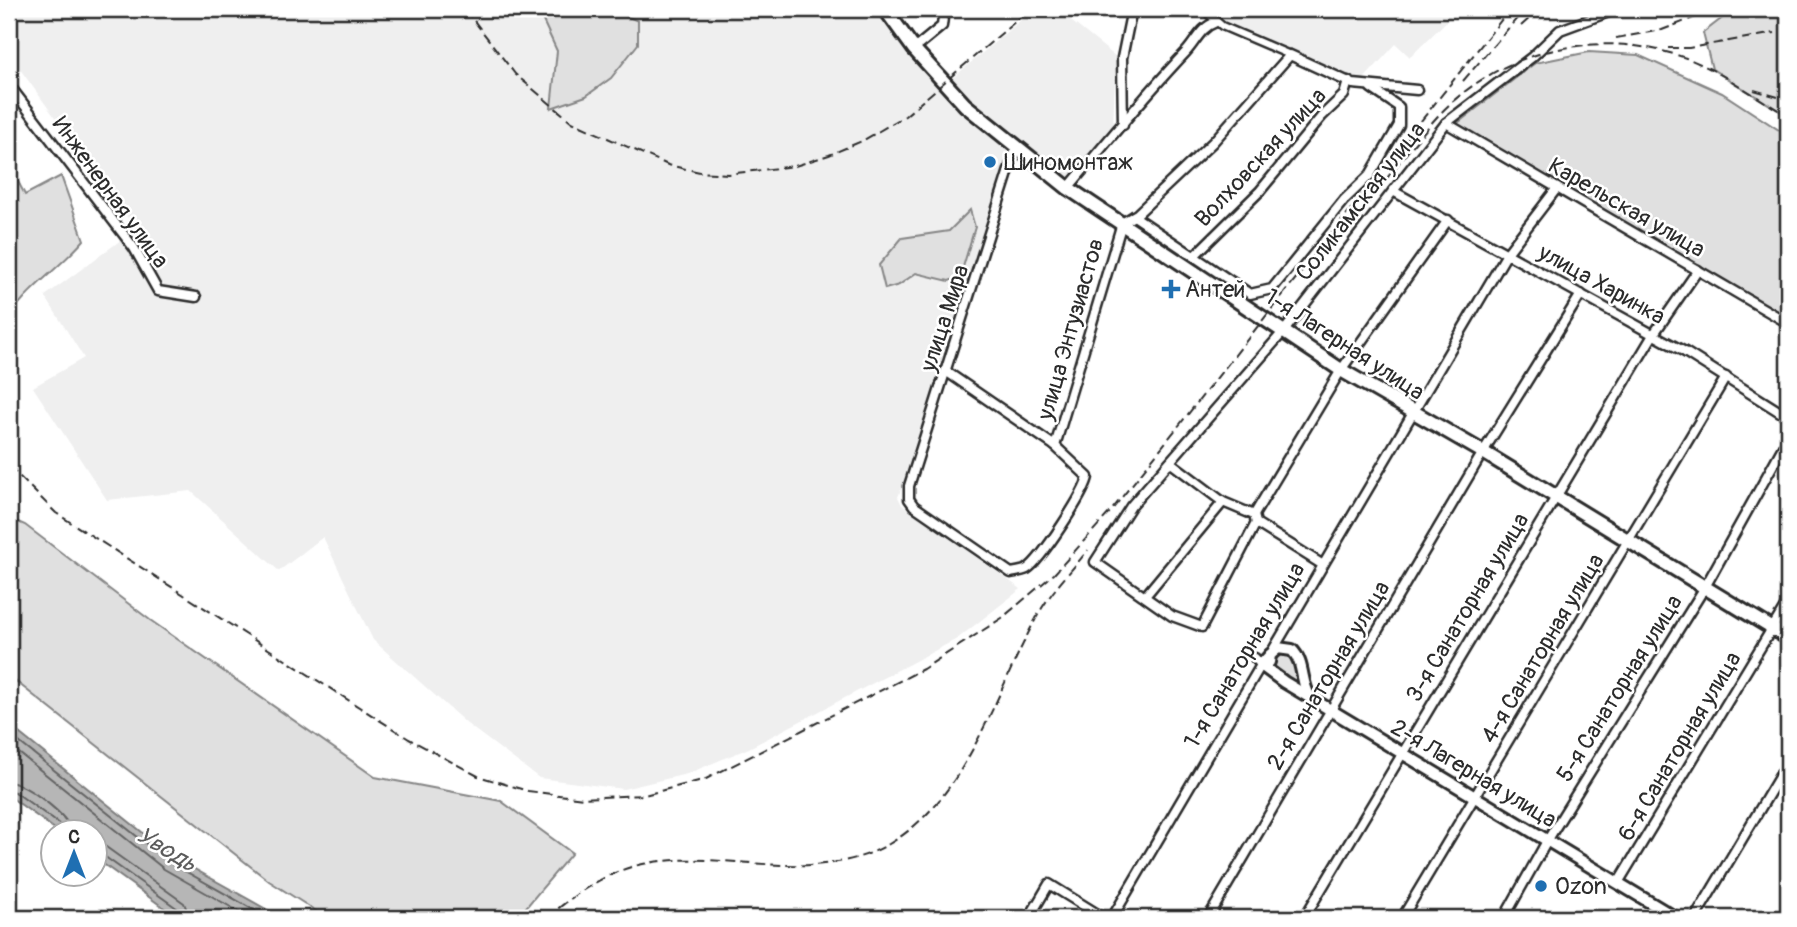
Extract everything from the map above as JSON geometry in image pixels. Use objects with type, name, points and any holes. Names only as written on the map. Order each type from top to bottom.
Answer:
[{"type":"main road","name":"1-я Лагерная улица","points":[[885,9],[914,49],[965,105],[1068,188],[1342,370],[1483,452],[1788,638]]},
{"type":"street","points":[[914,49],[942,26],[944,9]]},
{"type":"street","points":[[1123,125],[1122,58],[1132,9]]},
{"type":"street","points":[[1203,9],[1216,22],[1353,84],[1417,90]]},
{"type":"street","name":"Соликамская улица","points":[[1146,595],[1095,562],[1131,506],[1284,331],[1446,123],[1532,57],[1560,30],[1617,9]]},
{"type":"street","points":[[1068,188],[1123,125],[1149,90],[1189,49],[1204,26],[1216,22]]},
{"type":"street","points":[[1122,223],[1134,216],[1213,142],[1290,55]]},
{"type":"street","name":"Волховская улица","points":[[1194,256],[1260,191],[1322,116],[1344,95],[1349,80]]},
{"type":"street","name":"Инженерная улица","points":[[9,85],[134,248],[158,291],[196,297]]},
{"type":"street","points":[[1134,216],[1250,294],[1272,289],[1344,200],[1370,175],[1399,125],[1399,107],[1368,86]]},
{"type":"street","name":"Карельская улица","points":[[1446,123],[1788,323]]},
{"type":"street","name":"улица Мира","points":[[1016,148],[947,373],[909,486],[909,499],[914,506],[1011,573],[1028,568],[1086,490],[1088,478],[1055,446]]},
{"type":"street","name":"1-я Санаторная улица","points":[[1112,918],[1258,661],[1270,655],[1508,252],[1558,188]]},
{"type":"street","name":"улица Харинка","points":[[1393,191],[1508,252],[1726,377],[1788,417]]},
{"type":"street","points":[[1223,502],[1146,595],[1172,616],[1202,627],[1255,519],[1342,370],[1448,220]]},
{"type":"street","name":"улица Энтузиастов","points":[[1055,446],[1122,223]]},
{"type":"street","name":"3-я Санаторная улица","points":[[1304,918],[1653,335],[1698,270]]},
{"type":"street","name":"2-я Санаторная улица","points":[[1208,918],[1483,452],[1581,294]]},
{"type":"street","points":[[947,373],[1055,446]]},
{"type":"street","name":"4-я Санаторная улица","points":[[1402,918],[1726,377]]},
{"type":"street","name":"5-я Санаторная улица","points":[[1504,918],[1547,841],[1705,587],[1788,438]]},
{"type":"street","points":[[1170,462],[1223,502],[1255,519],[1323,565]]},
{"type":"street","name":"6-я Санаторная улица","points":[[1618,883],[1788,602]]},
{"type":"street","points":[[1274,674],[1269,666],[1270,655],[1283,647],[1295,652],[1310,697]]},
{"type":"street","name":"2-я Лагерная улица","points":[[1258,661],[1329,710],[1676,918]]},
{"type":"street","points":[[1695,918],[1788,762]]},
{"type":"street","points":[[1029,918],[1049,884],[1104,918]]},
{"type":"shaded area","points":[[9,9],[879,9],[918,61],[1011,149],[922,436],[898,497],[902,505],[1021,589],[957,639],[749,748],[687,774],[623,789],[539,778],[467,724],[373,640],[323,537],[279,571],[191,491],[107,500],[33,387],[84,358],[45,296],[136,229],[9,54]]},
{"type":"shaded area","points":[[523,9],[610,9],[638,21],[638,44],[611,78],[586,96],[551,108],[557,51],[539,12]]},
{"type":"shaded area","points":[[1034,9],[1056,9],[1116,57],[1113,127],[1070,184],[947,83]]},
{"type":"shaded area","points":[[1203,9],[1459,9],[1410,57],[1396,44],[1360,83],[1255,35],[1213,20]]},
{"type":"shaded area","points":[[1734,9],[1788,9],[1788,116],[1712,69],[1703,33]]},
{"type":"shaded area","points":[[1589,52],[1638,55],[1722,93],[1788,136],[1788,320],[1454,126],[1535,63]]},
{"type":"shaded area","points":[[9,164],[25,195],[61,176],[84,240],[26,296],[9,317]]},
{"type":"shaded area","points":[[970,210],[975,227],[960,277],[949,281],[916,273],[899,285],[885,289],[879,265],[902,238],[949,231]]},
{"type":"shaded area","points":[[9,518],[25,525],[150,620],[375,777],[501,801],[572,853],[517,918],[327,918],[269,881],[9,676]]},
{"type":"shaded area","points":[[1288,654],[1293,658],[1299,678],[1294,682],[1274,667],[1278,655]]},
{"type":"water","points":[[9,725],[173,857],[282,918],[178,918],[108,867],[108,818],[40,818],[9,796]]},
{"type":"railway","points":[[465,9],[515,74],[572,122],[668,165],[700,172],[728,174],[795,166],[862,141],[905,116],[1030,9]]},
{"type":"railway","points":[[9,466],[56,513],[409,739],[478,776],[528,791],[583,798],[644,795],[706,779],[923,669],[1002,618],[1054,574],[1111,511],[1510,9]]},
{"type":"railway","points":[[1463,81],[1525,9]]},
{"type":"railway","points":[[1521,26],[1540,9]]},
{"type":"railway","points":[[1616,38],[1662,30],[1717,9]]},
{"type":"railway","points":[[1668,48],[1689,48],[1775,33]]},
{"type":"railway","points":[[1366,205],[1436,118],[1461,94],[1489,75],[1552,50],[1585,45],[1619,45],[1653,49],[1686,58],[1725,77],[1788,116]]},
{"type":"railway","points":[[1754,90],[1788,100]]},
{"type":"railway","points":[[547,918],[594,883],[634,866],[678,860],[801,865],[831,863],[861,857],[889,844],[917,823],[941,798],[961,769],[1042,608],[1088,550]]},
{"type":"place","name":"Шиномонтаж","points":[[990,162]]},
{"type":"place","name":"Антей","points":[[1171,289]]},
{"type":"place","name":"Ozon","points":[[1541,886]]},
{"type":"water label","name":"Уводь","points":[[167,849]]}]
